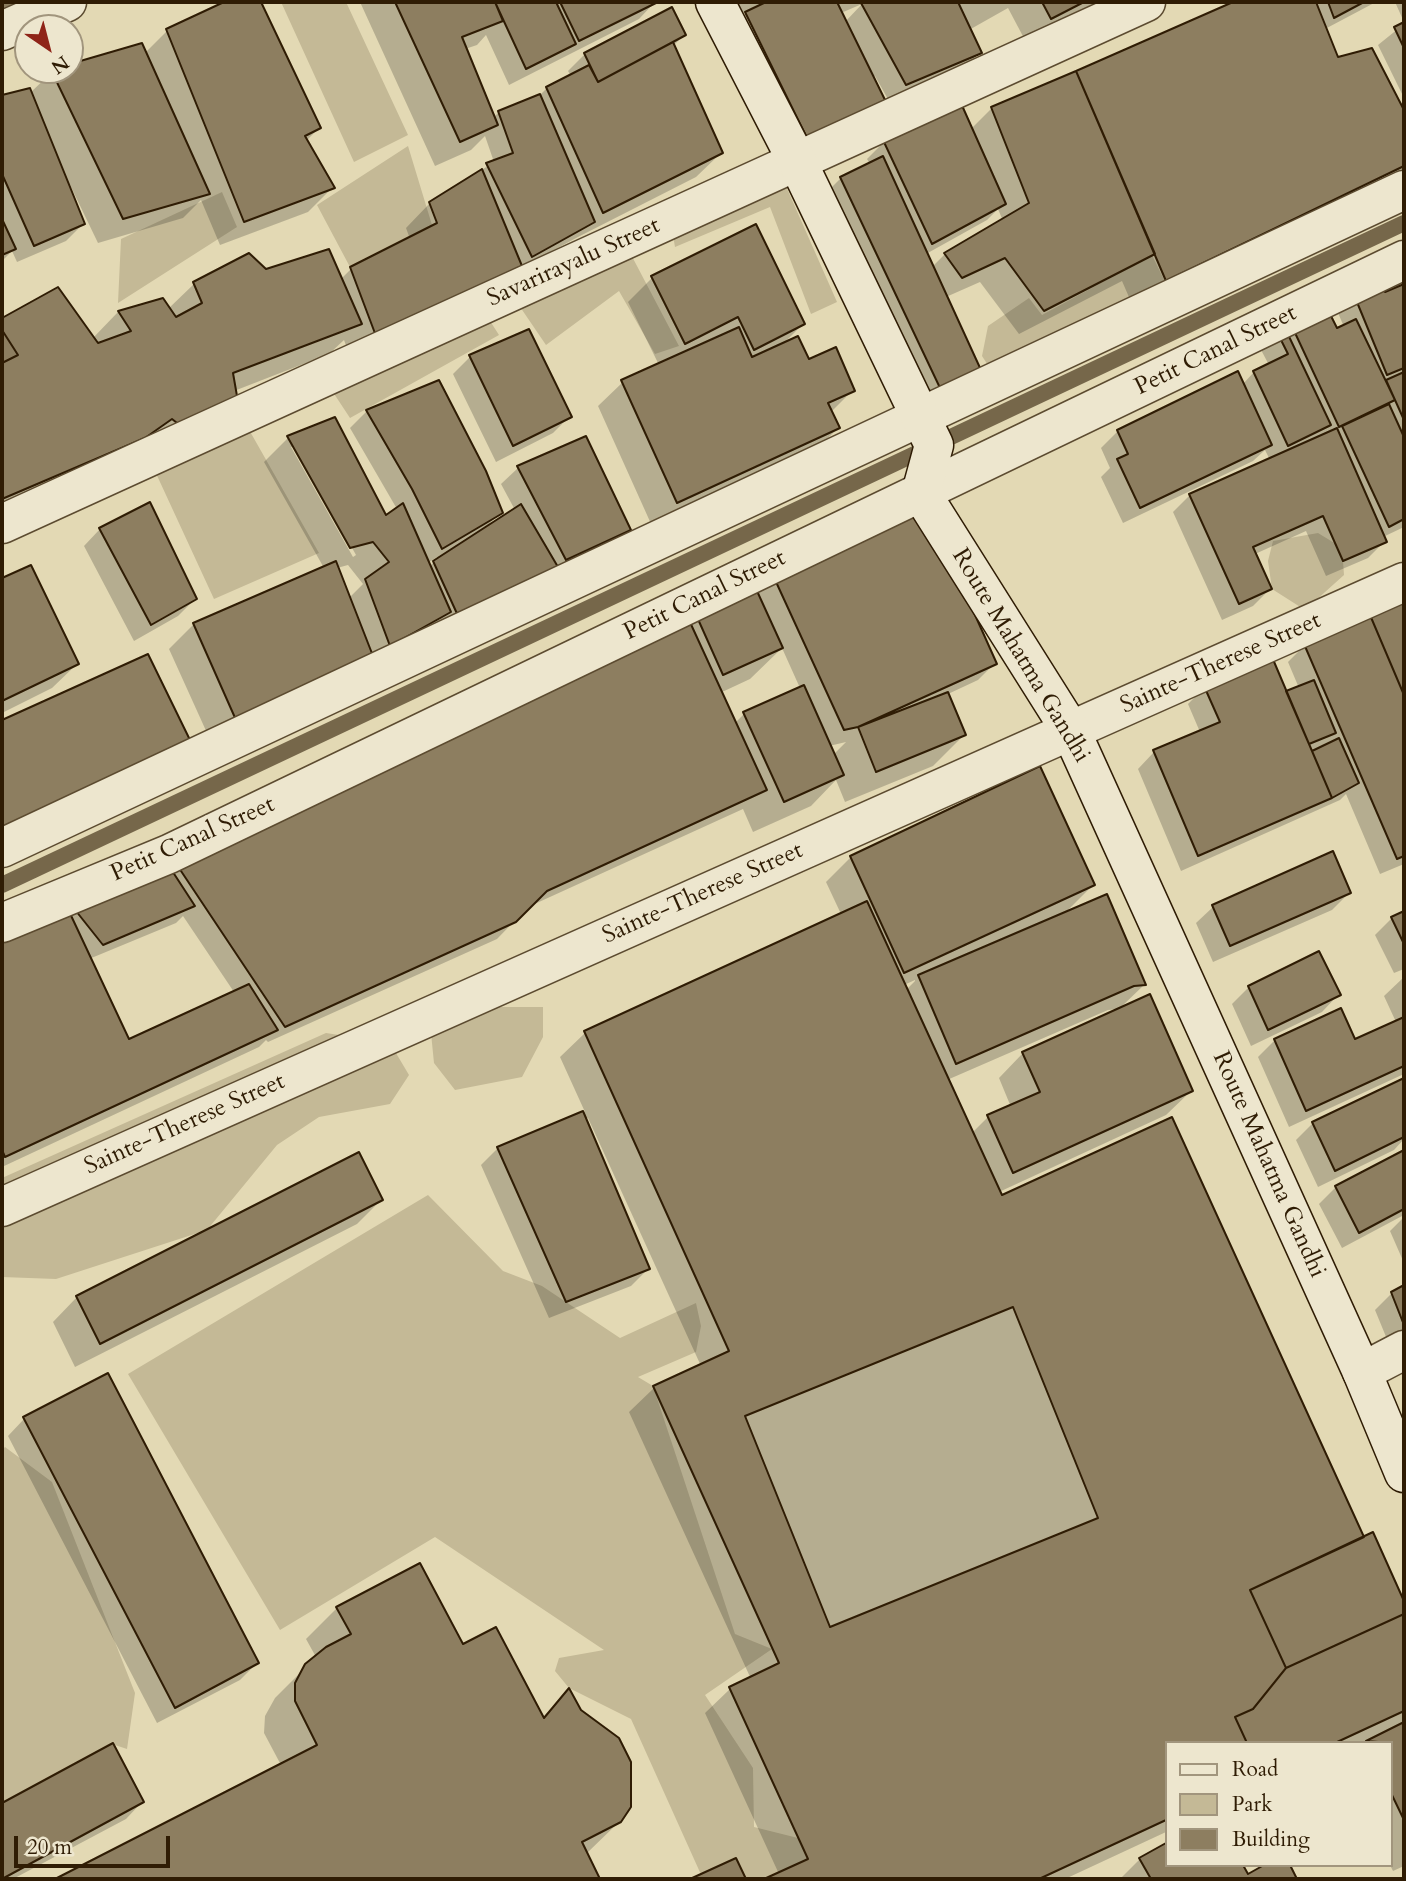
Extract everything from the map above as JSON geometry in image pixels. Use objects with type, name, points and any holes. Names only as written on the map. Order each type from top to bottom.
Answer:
[{"type":"street","points":[[2,31],[67,2]]},
{"type":"street","points":[[715,2],[797,162],[934,445],[921,493]]},
{"type":"street","name":"Savarirayalu Street","points":[[2,524],[1146,2]]},
{"type":"street","points":[[2,848],[1404,190]]},
{"type":"street","name":"Petit Canal Street","points":[[2,923],[169,854],[1404,260]]},
{"type":"street","name":"Route Mahatma Gandhi","points":[[921,493],[1071,731],[1362,1372],[1404,1473]]},
{"type":"street","name":"Sainte-Therese Street","points":[[2,1207],[1404,582]]},
{"type":"street","points":[[1362,1372],[1404,1350]]},
{"type":"green space","points":[[281,2],[346,2],[408,135],[354,162]]},
{"type":"green space","points":[[408,146],[432,225],[350,267],[317,205]]},
{"type":"green space","points":[[781,175],[837,302],[811,314],[770,207],[675,247],[671,224]]},
{"type":"green space","points":[[222,192],[237,227],[118,303],[121,239]]},
{"type":"green space","points":[[627,247],[679,346],[655,354],[619,291],[546,345],[514,298]]},
{"type":"green space","points":[[1152,255],[1172,296],[995,376],[982,356],[988,326],[1029,298],[1042,315]]},
{"type":"green space","points":[[483,310],[499,335],[350,418],[325,380]]},
{"type":"green space","points":[[248,428],[319,553],[214,599],[154,469]]},
{"type":"green space","points":[[1318,533],[1336,544],[1343,561],[1344,575],[1305,610],[1272,589],[1268,561],[1273,541]]},
{"type":"green space","points":[[447,1007],[543,1007],[543,1037],[522,1077],[455,1090],[434,1063],[431,1033]]},
{"type":"green space","points":[[326,1033],[390,1043],[409,1075],[390,1104],[319,1117],[277,1145],[207,1230],[56,1279],[2,1277],[2,1178]]},
{"type":"green space","points":[[428,1195],[503,1271],[542,1286],[620,1338],[696,1303],[701,1326],[696,1352],[638,1377],[653,1386],[735,1634],[772,1649],[705,1695],[753,1768],[754,1827],[798,1838],[816,1855],[764,1879],[703,1879],[631,1719],[569,1688],[555,1671],[559,1658],[604,1650],[435,1537],[280,1630],[128,1374]]},
{"type":"green space","points":[[5,1447],[52,1482],[135,1693],[127,1749],[112,1744],[2,1803],[2,1450]]},
{"type":"building","points":[[2,2],[29,2],[2,13]]},
{"type":"building","points":[[224,2],[261,2],[321,128],[305,136],[335,188],[244,222],[166,29]]},
{"type":"building","points":[[395,2],[495,2],[503,21],[462,37],[498,125],[460,142]]},
{"type":"building","points":[[495,2],[556,2],[576,44],[526,69]]},
{"type":"building","points":[[560,2],[658,2],[579,41]]},
{"type":"building","points":[[766,2],[837,2],[888,106],[810,144],[745,12]]},
{"type":"building","points":[[958,2],[982,53],[906,85],[861,3]]},
{"type":"building","points":[[1042,2],[1084,2],[1051,19]]},
{"type":"building","points":[[1233,2],[1316,2],[1338,57],[1372,48],[1404,110],[1404,166],[1166,281],[1076,71]]},
{"type":"building","points":[[1328,2],[1364,2],[1334,18]]},
{"type":"building","points":[[672,7],[686,35],[598,82],[584,53]]},
{"type":"building","points":[[1404,22],[1404,48],[1394,27]]},
{"type":"building","points":[[673,42],[723,153],[603,213],[546,87],[589,65],[598,82]]},
{"type":"building","points":[[142,43],[210,194],[123,219],[58,84],[84,84],[84,60]]},
{"type":"building","points":[[1076,71],[1155,254],[1044,311],[1005,258],[962,278],[944,253],[1029,203],[991,107]]},
{"type":"building","points":[[30,88],[85,224],[34,246],[2,174],[2,95]]},
{"type":"building","points":[[540,94],[595,222],[532,257],[486,163],[513,153],[498,111]]},
{"type":"building","points":[[960,101],[1006,204],[932,244],[883,140]]},
{"type":"building","points":[[883,156],[981,370],[941,390],[840,177]]},
{"type":"building","points":[[482,169],[522,266],[376,336],[350,267],[437,223],[429,202]]},
{"type":"building","points":[[2,219],[16,249],[2,255]]},
{"type":"building","points":[[756,224],[805,324],[754,350],[738,317],[685,344],[651,276]]},
{"type":"building","points":[[329,249],[362,324],[233,373],[237,396],[182,427],[172,419],[145,438],[2,499],[2,363],[18,355],[2,330],[2,318],[58,287],[98,343],[131,331],[118,311],[163,298],[176,317],[202,303],[193,282],[249,253],[266,269]]},
{"type":"building","points":[[1380,279],[1385,292],[1404,284],[1404,368],[1387,375],[1352,290]]},
{"type":"building","points":[[1325,304],[1337,328],[1356,319],[1395,400],[1339,427],[1289,320]]},
{"type":"building","points":[[1284,326],[1331,425],[1288,446],[1253,371],[1288,354],[1276,330]]},
{"type":"building","points":[[739,327],[752,357],[798,336],[809,359],[836,347],[855,391],[828,403],[840,428],[677,503],[621,380]]},
{"type":"building","points":[[529,329],[572,417],[513,446],[469,355]]},
{"type":"building","points":[[2,330],[18,355],[2,363]]},
{"type":"building","points":[[1238,371],[1272,445],[1140,508],[1117,459],[1128,454],[1117,430]]},
{"type":"building","points":[[1404,372],[1404,420],[1386,380]]},
{"type":"building","points":[[439,380],[486,471],[503,513],[442,549],[412,489],[366,410]]},
{"type":"building","points":[[1389,404],[1404,437],[1404,519],[1389,527],[1342,426]]},
{"type":"building","points":[[335,417],[386,515],[403,503],[451,612],[390,646],[365,579],[389,562],[373,542],[350,548],[287,436]]},
{"type":"building","points":[[1337,428],[1387,542],[1343,561],[1323,516],[1253,547],[1272,589],[1239,604],[1189,494]]},
{"type":"building","points":[[586,436],[631,530],[566,560],[517,466]]},
{"type":"building","points":[[924,501],[997,664],[858,727],[844,730],[771,571]]},
{"type":"building","points":[[150,502],[197,599],[151,625],[99,528]]},
{"type":"building","points":[[521,504],[558,567],[459,618],[433,561]]},
{"type":"building","points":[[336,561],[373,656],[236,720],[193,623]]},
{"type":"building","points":[[31,565],[79,664],[2,701],[2,578]]},
{"type":"building","points":[[752,580],[783,648],[723,675],[693,608]]},
{"type":"building","points":[[1404,599],[1404,695],[1370,615]]},
{"type":"building","points":[[1370,615],[1404,695],[1404,856],[1397,859],[1304,644]]},
{"type":"building","points":[[689,620],[767,790],[547,891],[516,922],[285,1027],[173,859]]},
{"type":"building","points":[[148,654],[190,740],[2,833],[2,720]]},
{"type":"building","points":[[1272,657],[1332,798],[1198,856],[1153,750],[1220,722],[1204,686]]},
{"type":"building","points":[[1314,680],[1336,733],[1309,744],[1286,691]]},
{"type":"building","points":[[804,685],[844,775],[784,802],[743,712]]},
{"type":"building","points":[[948,692],[966,735],[876,772],[858,727]]},
{"type":"building","points":[[1339,738],[1359,783],[1332,798],[1312,751]]},
{"type":"building","points":[[1040,766],[1095,885],[904,973],[850,856]]},
{"type":"building","points":[[1333,851],[1351,893],[1230,946],[1212,905]]},
{"type":"building","points":[[167,863],[195,906],[103,945],[72,906]]},
{"type":"building","points":[[1107,894],[1146,985],[1134,986],[956,1064],[918,975]]},
{"type":"building","points":[[867,901],[1002,1195],[1172,1117],[1364,1537],[1250,1590],[1286,1668],[1253,1709],[1235,1717],[1246,1741],[1164,1741],[1164,1821],[1039,1879],[764,1879],[808,1859],[729,1687],[779,1663],[653,1386],[729,1351],[584,1031]]},
{"type":"building","points":[[67,907],[129,1039],[249,984],[278,1030],[5,1157],[2,1150],[2,937]]},
{"type":"building","points":[[1404,911],[1404,944],[1391,917]]},
{"type":"building","points":[[1319,951],[1341,995],[1268,1030],[1248,986]]},
{"type":"building","points":[[1150,994],[1193,1091],[1013,1173],[987,1115],[1040,1092],[1022,1052]]},
{"type":"building","points":[[1341,1008],[1355,1039],[1404,1017],[1404,1066],[1306,1111],[1274,1039]]},
{"type":"building","points":[[1404,1078],[1404,1137],[1335,1171],[1312,1122]]},
{"type":"building","points":[[583,1111],[650,1269],[566,1302],[497,1147]]},
{"type":"building","points":[[1404,1150],[1404,1209],[1359,1233],[1335,1186]]},
{"type":"building","points":[[359,1152],[383,1200],[100,1344],[76,1296]]},
{"type":"building","points":[[1404,1285],[1404,1325],[1391,1292]]},
{"type":"building","points":[[1013,1307],[1098,1518],[830,1627],[745,1416]]},
{"type":"building","points":[[108,1373],[259,1663],[175,1708],[23,1417]]},
{"type":"building","points":[[1373,1532],[1404,1601],[1404,1614],[1286,1668],[1250,1590]]},
{"type":"building","points":[[420,1563],[463,1644],[496,1627],[544,1718],[569,1688],[581,1710],[619,1738],[631,1762],[631,1807],[621,1822],[582,1842],[600,1879],[55,1879],[317,1745],[295,1701],[295,1683],[305,1664],[326,1647],[351,1634],[336,1607]]},
{"type":"building","points":[[1404,1614],[1404,1711],[1339,1741],[1246,1741],[1235,1717],[1253,1709],[1286,1668]]},
{"type":"building","points":[[1404,1722],[1404,1820],[1392,1795],[1392,1741],[1366,1741]]},
{"type":"building","points":[[113,1743],[144,1802],[2,1879],[2,1803]]},
{"type":"building","points":[[1164,1844],[1164,1867],[1244,1867],[1248,1874],[1260,1867],[1291,1867],[1297,1879],[1151,1879],[1139,1858]]},
{"type":"building","points":[[736,1858],[746,1879],[690,1879]]},
{"type":"waterway","points":[[2,885],[1404,223]]}]
